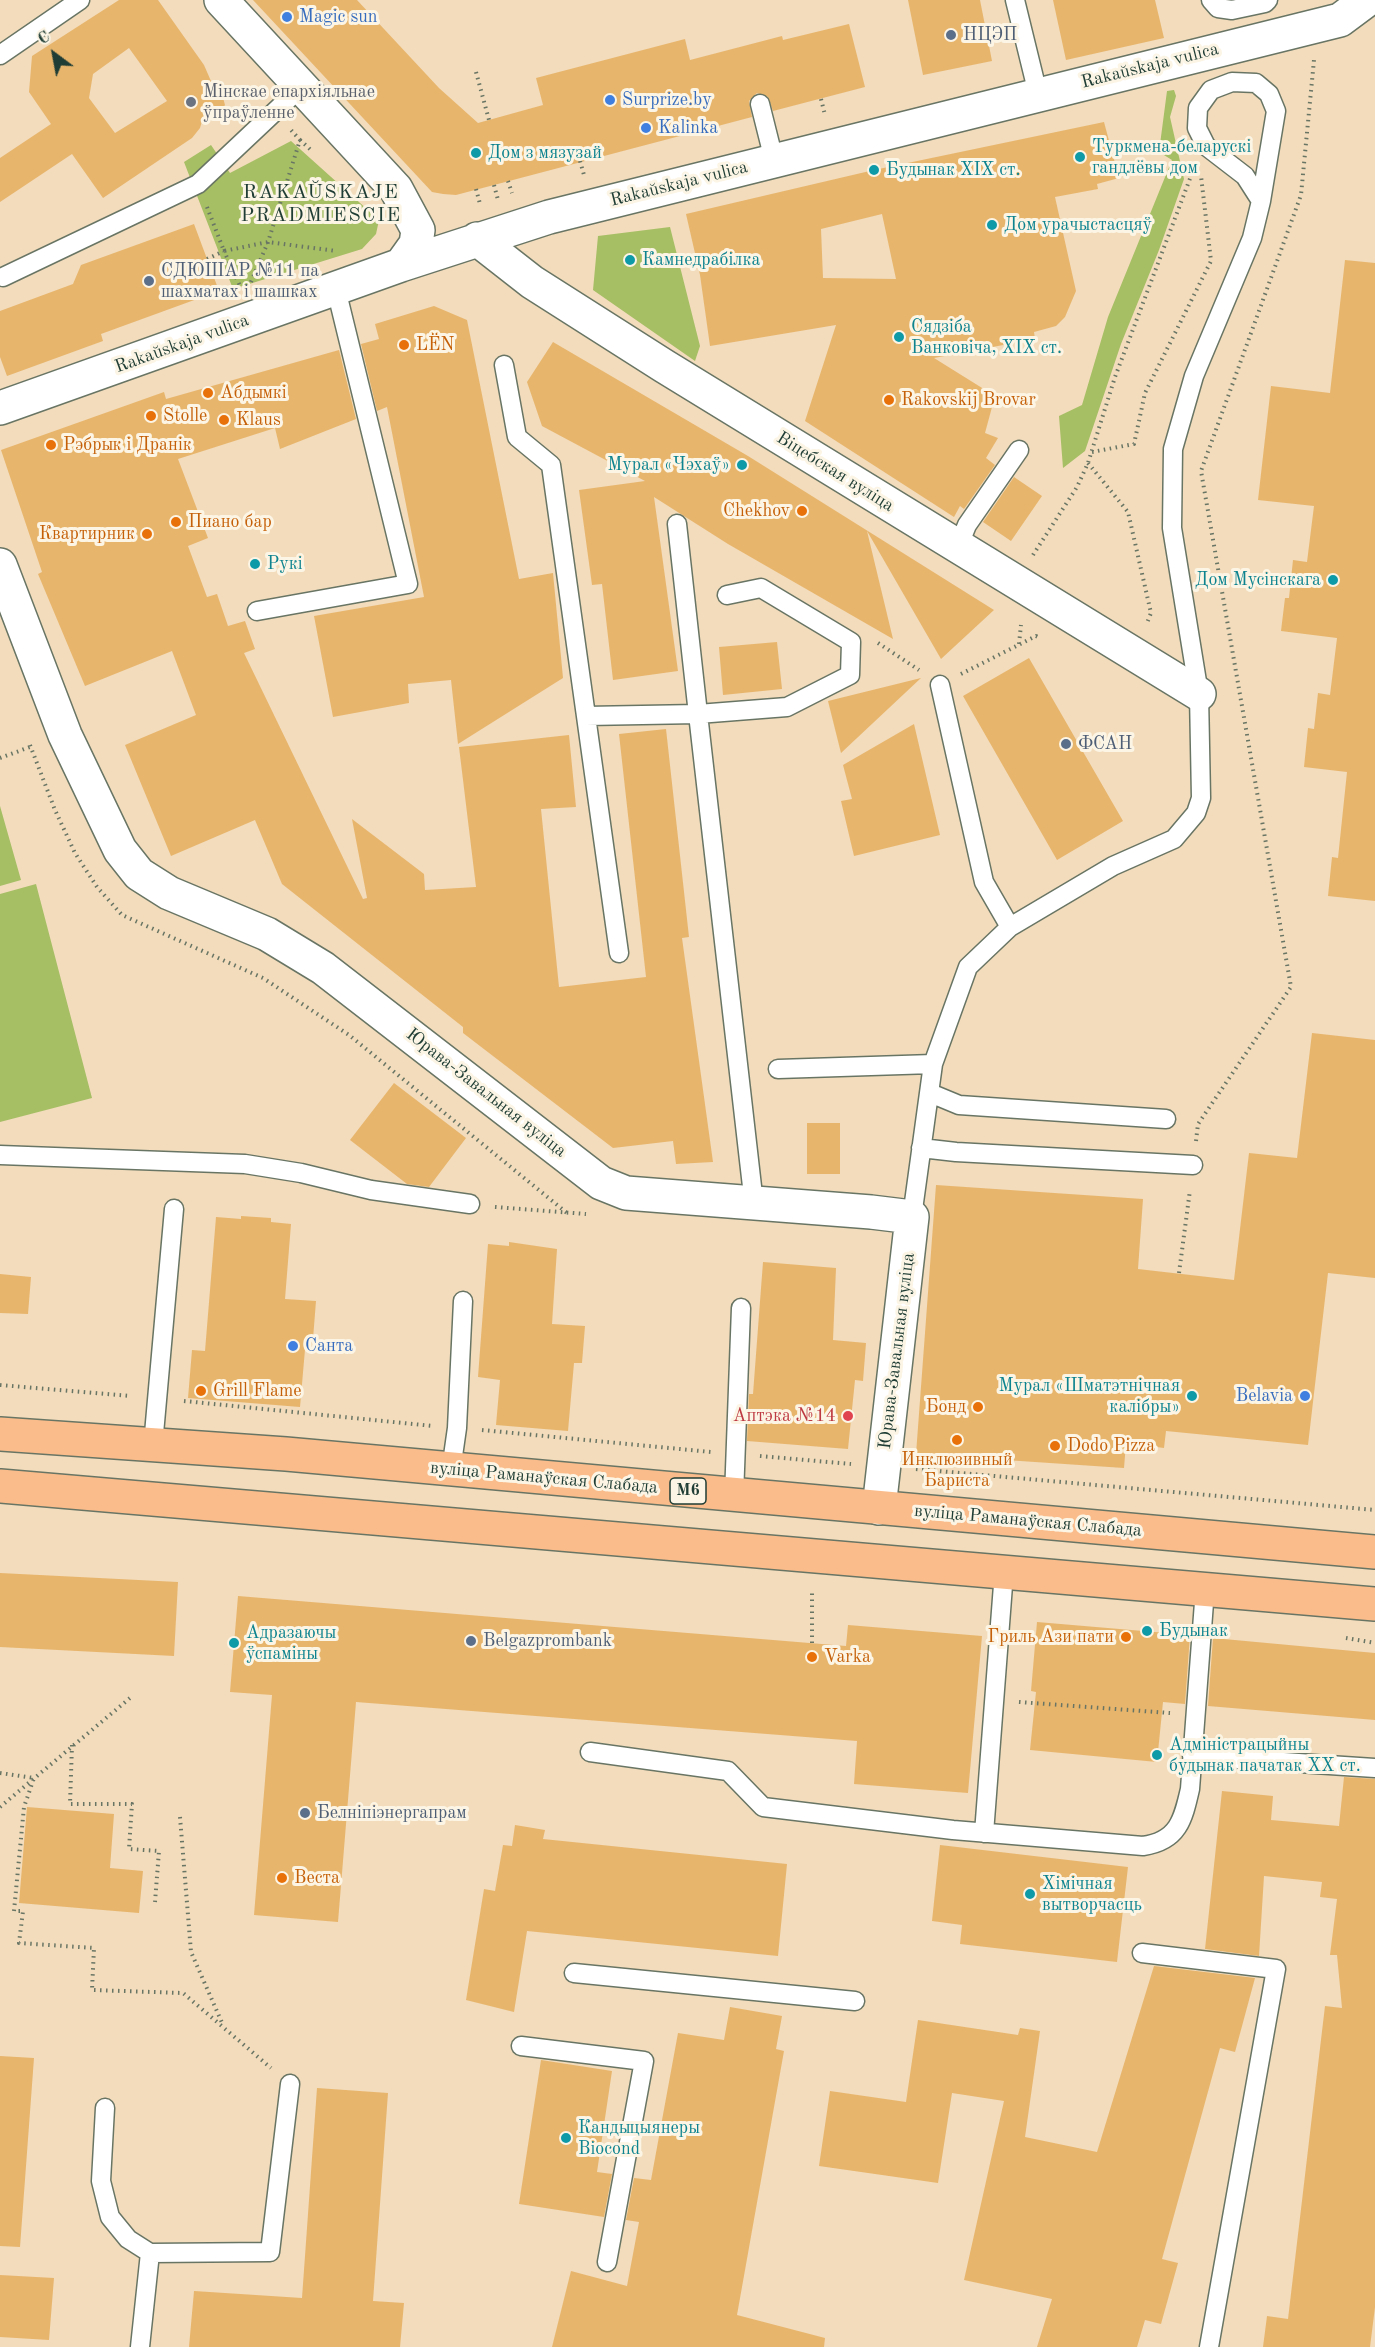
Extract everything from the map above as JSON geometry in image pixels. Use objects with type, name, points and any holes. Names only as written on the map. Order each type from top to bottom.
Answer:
[{"type":"main road","name":"вуліца Раманаўская Слабада","points":[[0,1434],[452,1470],[1375,1552]]},
{"type":"main road","points":[[0,1486],[1375,1604]]},
{"type":"street","points":[[220,0],[396,189],[418,230],[416,244],[401,265]]},
{"type":"street","name":"Rakaŭskaja vulica","points":[[0,408],[401,265],[480,225],[549,217],[1128,71],[1318,26],[1340,20],[1367,0]]},
{"type":"street","name":"Віцебская вуліца","points":[[480,225],[541,288],[1199,694]]},
{"type":"street","name":"Юрава-Завальная вуліца","points":[[5,577],[65,735],[120,850],[140,874],[169,894],[267,934],[323,968],[601,1183],[626,1193],[912,1217],[879,1508]]},
{"type":"lane","points":[[0,54],[80,0]]},
{"type":"lane","points":[[1015,0],[1038,94]]},
{"type":"lane","points":[[1211,0],[1218,8],[1232,10],[1265,3],[1268,0]]},
{"type":"lane","points":[[912,1217],[933,1064],[968,967],[1010,927],[1113,866],[1174,839],[1196,813],[1201,798],[1202,783],[1199,694],[1172,528],[1173,449],[1194,376],[1252,238],[1261,201],[1276,111],[1269,94],[1256,82],[1232,82],[1210,90],[1198,108],[1197,128],[1206,146],[1245,176],[1261,201]]},
{"type":"lane","points":[[3,277],[198,184],[301,87]]},
{"type":"lane","points":[[760,104],[774,160]]},
{"type":"lane","points":[[257,611],[408,584],[336,289]]},
{"type":"lane","points":[[504,365],[517,437],[550,465],[619,953]]},
{"type":"lane","points":[[958,547],[967,525],[1019,450]]},
{"type":"lane","points":[[677,524],[754,1204]]},
{"type":"lane","points":[[586,716],[698,714],[787,707],[850,675],[851,642],[760,588],[727,595]]},
{"type":"lane","points":[[940,685],[984,882],[1010,927]]},
{"type":"lane","points":[[778,1069],[933,1064]]},
{"type":"lane","points":[[930,1093],[959,1105],[1166,1119]]},
{"type":"lane","points":[[921,1148],[956,1152],[1193,1165]]},
{"type":"lane","points":[[0,1155],[245,1164],[301,1173],[371,1190],[470,1204]]},
{"type":"lane","points":[[153,1445],[174,1209]]},
{"type":"lane","points":[[452,1470],[457,1428],[463,1301]]},
{"type":"lane","points":[[734,1496],[741,1308]]},
{"type":"lane","points":[[984,1833],[1004,1572]]},
{"type":"lane","points":[[590,1752],[728,1772],[763,1807],[984,1833],[1143,1846],[1161,1843],[1174,1832],[1184,1814],[1190,1789],[1205,1589]]},
{"type":"lane","points":[[1192,1756],[1375,1768]]},
{"type":"lane","points":[[1142,1953],[1276,1970],[1209,2347]]},
{"type":"lane","points":[[574,1973],[855,2001]]},
{"type":"lane","points":[[521,2046],[644,2061],[607,2262]]},
{"type":"lane","points":[[105,2108],[101,2181],[110,2217],[128,2239],[150,2253],[270,2252],[290,2084]]},
{"type":"lane","points":[[140,2347],[150,2253]]},
{"type":"path","points":[[1179,1273],[1198,1124],[1291,987],[1201,471],[1301,195],[1318,26]]},
{"type":"path","points":[[476,72],[489,120]]},
{"type":"path","points":[[821,99],[825,115]]},
{"type":"path","points":[[249,286],[268,242],[300,140],[276,110]]},
{"type":"path","points":[[1028,563],[1077,487],[1088,463],[1115,376],[1195,166],[1200,170],[1211,261],[1144,393],[1134,444],[1092,452]]},
{"type":"path","points":[[198,184],[245,297]]},
{"type":"path","points":[[476,189],[480,225]]},
{"type":"path","points":[[207,259],[224,251],[268,242],[344,252]]},
{"type":"path","points":[[1088,463],[1128,512],[1151,613],[1144,626],[1137,631],[1119,633],[1114,643]]},
{"type":"path","points":[[940,685],[1036,636]]},
{"type":"path","points":[[0,1385],[735,1454],[1375,1510]]},
{"type":"path","points":[[812,1582],[812,1643]]},
{"type":"path","points":[[0,1807],[130,1698]]},
{"type":"path","points":[[994,1701],[1195,1715]]},
{"type":"path","points":[[72,1745],[70,1804],[132,1804],[129,1849],[159,1851],[155,1902]]},
{"type":"path","points":[[0,1773],[34,1778]]},
{"type":"path","points":[[34,1778],[24,1807],[14,1911],[23,1911],[19,1943],[94,1948],[92,1990],[183,1993],[290,2084]]},
{"type":"path","points":[[180,1817],[191,1952],[224,2029]]},
{"type":"green space","points":[[1174,90],[1176,96],[1170,117],[1184,179],[1159,250],[1121,344],[1085,451],[1063,468],[1059,416],[1082,405],[1108,317],[1172,160],[1159,152],[1167,91]]},
{"type":"green space","points":[[291,141],[379,220],[376,234],[362,249],[233,289],[184,162],[211,145],[230,173]]},
{"type":"green space","points":[[670,227],[700,346],[695,361],[593,290],[598,236]]},
{"type":"green space","points":[[0,806],[21,880],[0,886]]},
{"type":"green space","points":[[36,884],[92,1098],[0,1122],[0,894]]},
{"type":"building","name":"Мінскае епархіяльнае ўпраўленне","points":[[119,0],[158,0],[204,65],[214,88],[222,94],[225,105],[216,117],[203,118],[200,128],[192,138],[103,198],[72,154],[0,202],[0,158],[51,124],[29,92],[32,56]],"holes":[[[129,48],[167,101],[115,133],[89,98],[93,74]]]},
{"type":"building","points":[[253,0],[357,0],[439,88],[478,123],[543,105],[536,78],[685,39],[690,60],[782,36],[783,40],[849,24],[865,87],[773,111],[768,97],[757,93],[749,101],[752,117],[456,195],[443,194],[432,192]]},
{"type":"building","name":"НЦЭП","points":[[908,0],[980,0],[992,61],[923,75]]},
{"type":"building","points":[[1053,0],[1155,0],[1164,38],[1066,60]]},
{"type":"building","points":[[1104,122],[1119,178],[1097,184],[1098,189],[1055,197],[1076,291],[1065,317],[1056,326],[1034,332],[1035,339],[934,358],[995,396],[985,433],[998,438],[986,458],[995,465],[964,509],[960,506],[954,517],[805,421],[836,325],[710,346],[700,275],[686,214],[874,170]],"holes":[[[882,214],[896,279],[823,278],[821,229]]]},
{"type":"building","points":[[194,224],[219,291],[101,334],[103,341],[7,376],[0,357],[0,311],[73,284],[81,265]]},
{"type":"building","name":"Дом Мусінскага","points":[[1345,260],[1375,263],[1375,901],[1328,896],[1332,857],[1338,858],[1347,772],[1304,767],[1308,728],[1314,729],[1318,693],[1330,695],[1337,638],[1281,631],[1285,598],[1289,598],[1293,560],[1307,562],[1314,506],[1258,500],[1271,386],[1330,393]]},
{"type":"building","points":[[434,306],[467,320],[519,579],[553,573],[563,678],[458,744],[451,680],[408,684],[409,703],[333,717],[314,616],[424,597],[387,407],[377,411],[361,344],[379,339],[375,324]]},
{"type":"building","points":[[553,342],[748,456],[994,610],[941,659],[867,531],[893,639],[728,544],[654,497],[678,671],[613,680],[602,584],[592,585],[579,490],[645,481],[542,426],[527,382]]},
{"type":"building","points":[[339,350],[356,419],[280,449],[275,428],[178,459],[208,538],[188,546],[207,597],[217,594],[228,626],[245,621],[255,649],[244,653],[363,899],[367,898],[352,819],[424,874],[425,890],[476,887],[459,747],[569,735],[576,807],[541,809],[559,987],[646,977],[619,734],[666,729],[689,937],[682,938],[713,1162],[676,1164],[673,1141],[613,1148],[463,1033],[463,1027],[282,884],[255,820],[171,856],[125,745],[196,715],[172,651],[85,686],[38,574],[42,572],[1,450],[164,392],[166,399]]},
{"type":"building","points":[[1014,477],[1042,496],[1011,541],[983,522]]},
{"type":"building","points":[[777,642],[782,689],[723,695],[719,647]]},
{"type":"building","points":[[1029,658],[1123,821],[1057,860],[963,696]]},
{"type":"building","points":[[921,678],[841,753],[828,701]]},
{"type":"building","points":[[914,724],[940,835],[854,856],[841,801],[852,799],[843,765]]},
{"type":"building","points":[[1312,1033],[1375,1040],[1375,1278],[1328,1273],[1308,1445],[1166,1431],[1164,1448],[1126,1443],[1124,1468],[916,1454],[936,1185],[1143,1199],[1138,1269],[1234,1280],[1249,1153],[1297,1158]]},
{"type":"building","points":[[394,1083],[466,1138],[429,1187],[407,1184],[350,1140]]},
{"type":"building","points":[[807,1123],[840,1123],[840,1174],[807,1174]]},
{"type":"building","points":[[241,1216],[271,1218],[271,1222],[291,1224],[285,1299],[316,1301],[313,1339],[306,1338],[300,1407],[188,1398],[192,1350],[205,1351],[216,1217],[241,1219]]},
{"type":"building","points":[[509,1242],[557,1249],[552,1324],[585,1326],[582,1363],[574,1363],[568,1431],[496,1425],[500,1380],[478,1377],[488,1244],[509,1246]]},
{"type":"building","points":[[763,1262],[836,1268],[833,1340],[866,1343],[863,1381],[855,1380],[848,1449],[747,1441],[749,1394],[753,1394]]},
{"type":"building","points":[[0,1274],[31,1277],[28,1314],[0,1313]]},
{"type":"building","points":[[0,1573],[178,1582],[174,1656],[0,1647]]},
{"type":"building","points":[[238,1596],[846,1646],[848,1625],[982,1636],[968,1793],[854,1784],[857,1741],[356,1702],[338,1922],[254,1915],[272,1695],[230,1692]]},
{"type":"building","points":[[1037,1622],[1190,1635],[1185,1704],[1163,1702],[1157,1762],[1030,1750],[1036,1692],[1031,1691]]},
{"type":"building","points":[[1213,1638],[1375,1653],[1375,1720],[1208,1706]]},
{"type":"building","points":[[1344,1777],[1375,1779],[1375,2307],[1370,2347],[1263,2347],[1267,2316],[1288,2319],[1325,2006],[1342,2008],[1337,1955],[1330,1955],[1337,1899],[1320,1897],[1322,1882],[1264,1876],[1259,1956],[1205,1949],[1222,1791],[1273,1796],[1271,1820],[1339,1826]]},
{"type":"building","points":[[27,1807],[114,1814],[110,1868],[143,1871],[139,1913],[19,1903]]},
{"type":"building","points":[[515,1825],[545,1830],[543,1839],[787,1864],[778,1956],[527,1931],[514,2012],[466,2000],[484,1889],[495,1891],[503,1845],[512,1846]]},
{"type":"building","name":"Хімічная вытворчасць","points":[[940,1845],[1128,1867],[1117,1962],[960,1944],[962,1925],[932,1921]]},
{"type":"building","points":[[1154,1966],[1255,1978],[1235,2052],[1220,2048],[1162,2259],[1178,2263],[1161,2324],[1145,2320],[1137,2347],[1037,2347],[1052,2299],[964,2280],[1004,2101],[952,2093],[938,2183],[819,2166],[830,2091],[906,2102],[918,2020],[1018,2035],[1020,2028],[1040,2031],[1025,2137],[1097,2152]]},
{"type":"building","points":[[730,2007],[782,2016],[776,2049],[784,2051],[737,2315],[825,2338],[824,2347],[552,2347],[571,2271],[627,2286],[639,2222],[626,2220],[634,2178],[651,2180],[678,2033],[724,2040]]},
{"type":"building","points":[[0,2056],[34,2058],[20,2247],[0,2246]]},
{"type":"building","name":"Кандыцыянеры Biocond","points":[[541,2060],[612,2071],[597,2172],[612,2174],[604,2217],[519,2204]]},
{"type":"building","points":[[317,2088],[388,2093],[373,2301],[404,2303],[400,2347],[189,2347],[194,2291],[302,2298]]},
{"type":"building","points":[[0,2275],[54,2278],[49,2340],[0,2337]]},
{"type":"place","name":"Magic sun","points":[[287,17]]},
{"type":"place","name":"НЦЭП","points":[[951,35]]},
{"type":"place","name":"Surprize.by","points":[[610,100]]},
{"type":"place","name":"Мінскае епархіяльнае ўпраўленне","points":[[191,102]]},
{"type":"place","name":"Kalinka","points":[[646,128]]},
{"type":"place","name":"Дом з мязузай","points":[[476,153]]},
{"type":"place","name":"Туркмена-беларускі гандлёвы дом","points":[[1080,157]]},
{"type":"place","name":"Будынак XIX ст.","points":[[874,170]]},
{"type":"place","name":"Дом урачыстасцяў","points":[[992,225]]},
{"type":"place","name":"Камнедрабілка","points":[[630,260]]},
{"type":"place","name":"СДЮШАР №11 па шахматах і шашках","points":[[149,281]]},
{"type":"place","name":"Сядзіба Ванковіча, XIX ст.","points":[[899,337]]},
{"type":"place","name":"LЁN","points":[[404,345]]},
{"type":"place","name":"Абдымкі","points":[[208,393]]},
{"type":"place","name":"Rakovskij Brovar","points":[[889,400]]},
{"type":"place","name":"Stolle","points":[[151,416]]},
{"type":"place","name":"Klaus","points":[[224,420]]},
{"type":"place","name":"Рэбрык і Дранiк","points":[[51,445]]},
{"type":"place","name":"Мурал «Чэхаў»","points":[[742,465]]},
{"type":"place","name":"Chekhov","points":[[802,511]]},
{"type":"place","name":"Пиано бар","points":[[176,522]]},
{"type":"place","name":"Квартирник","points":[[147,534]]},
{"type":"place","name":"Рукі","points":[[255,564]]},
{"type":"place","name":"Дом Мусінскага","points":[[1333,580]]},
{"type":"place","name":"ФСАН","points":[[1066,744]]},
{"type":"place","name":"Санта","points":[[293,1346]]},
{"type":"place","name":"Grill Flame","points":[[201,1391]]},
{"type":"place","name":"Мурал «Шматэтнічная калібры»","points":[[1192,1396]]},
{"type":"place","name":"Belavia","points":[[1305,1396]]},
{"type":"place","name":"Бонд","points":[[978,1407]]},
{"type":"place","name":"Аптэка №14","points":[[848,1416]]},
{"type":"place","name":"Инклюзивный Бариста","points":[[957,1440]]},
{"type":"place","name":"Dodo Pizza","points":[[1055,1446]]},
{"type":"place","name":"Будынак","points":[[1147,1631]]},
{"type":"place","name":"Гриль Ази пати","points":[[1126,1637]]},
{"type":"place","name":"Belgazprombank","points":[[471,1641]]},
{"type":"place","name":"Адразаючы ўспаміны","points":[[234,1643]]},
{"type":"place","name":"Varka","points":[[812,1657]]},
{"type":"place","name":"Адміністрацыйны будынак пачатак XX ст.","points":[[1157,1755]]},
{"type":"place","name":"Белніпіэнергапрам","points":[[305,1813]]},
{"type":"place","name":"Веста","points":[[282,1878]]},
{"type":"place","name":"Хімічная вытворчасць","points":[[1030,1894]]},
{"type":"place","name":"Кандыцыянеры Biocond","points":[[566,2138]]},
{"type":"district","name":"RAKAŬSKAJE PRADMIESCIE","points":[[321,204]]}]
